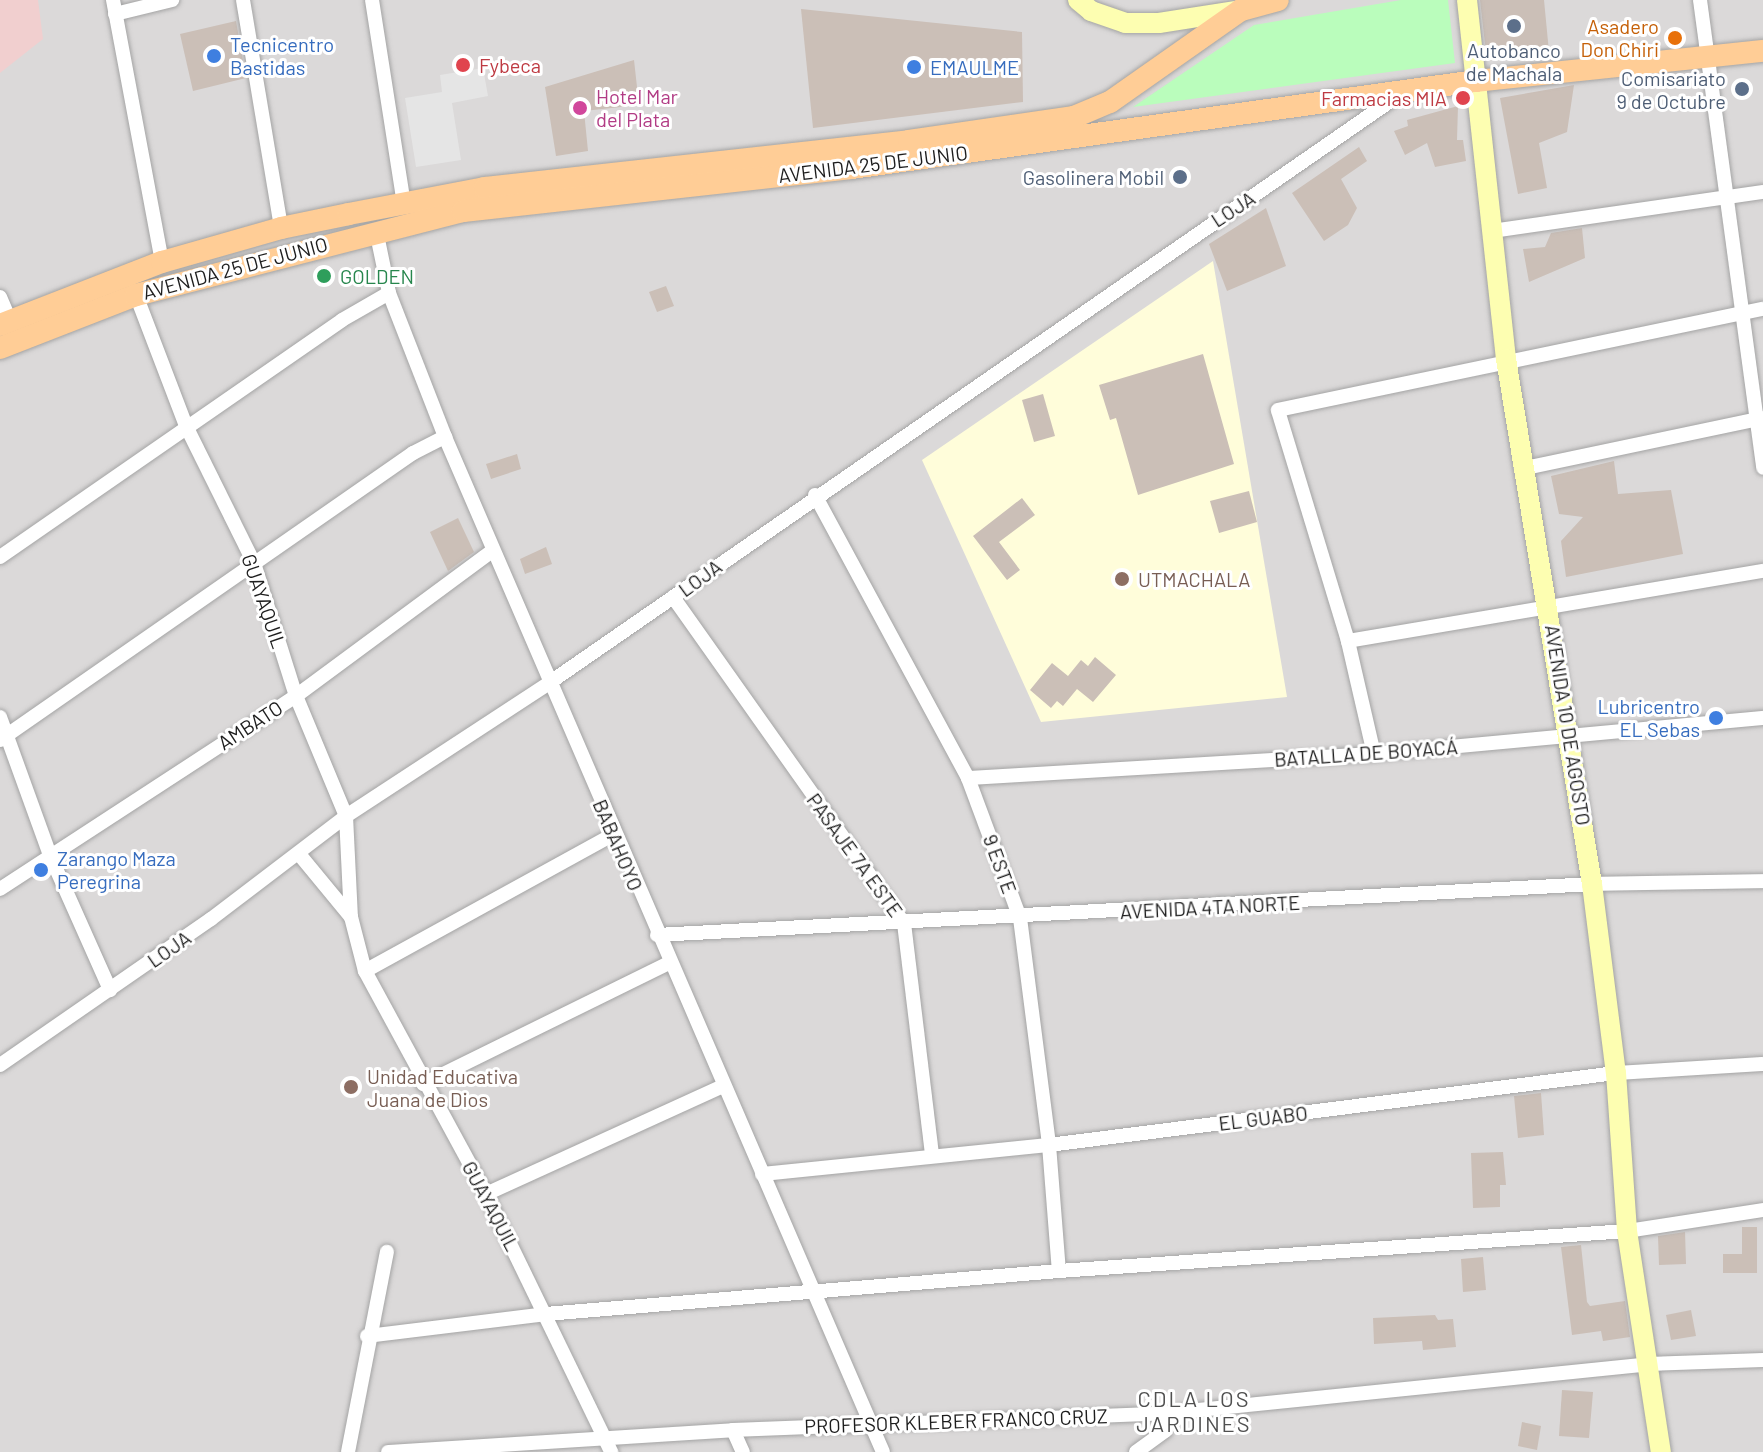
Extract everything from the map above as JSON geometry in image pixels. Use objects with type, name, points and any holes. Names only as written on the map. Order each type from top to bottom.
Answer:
[{"type":"main road","name":"AVENIDA 25 DE JUNIO","points":[[5,323],[162,262],[281,228],[485,188],[909,141],[1074,117],[1110,102],[1241,10],[1278,0]]},
{"type":"main road","name":"AVENIDA 25 DE JUNIO","points":[[0,348],[136,295],[376,230],[463,211],[852,168],[1476,81],[1763,51]]},
{"type":"street","points":[[162,262],[114,7],[172,0]]},
{"type":"street","points":[[243,0],[281,228]]},
{"type":"street","points":[[372,0],[404,204]]},
{"type":"street","points":[[1078,0],[1091,11],[1125,23],[1159,23],[1241,10]]},
{"type":"street","name":"AVENIDA 10 DE AGOSTO","points":[[1467,0],[1506,359],[1521,469],[1549,603],[1592,884],[1616,1073],[1627,1231],[1661,1452]]},
{"type":"street","points":[[1700,0],[1725,198],[1760,419],[1763,468]]},
{"type":"street","name":"LOJA","points":[[0,1065],[299,854],[346,816],[549,683],[815,495],[1402,93]]},
{"type":"street","points":[[1492,231],[1763,192]]},
{"type":"street","name":"BABAHOYO","points":[[376,230],[389,293],[445,437],[721,1087],[816,1292],[883,1452]]},
{"type":"street","points":[[0,557],[342,320],[389,293]]},
{"type":"street","name":"GUAYAQUIL","points":[[136,295],[186,426],[254,563],[296,696],[346,816],[351,917],[365,971],[423,1084],[486,1194],[611,1452]]},
{"type":"street","points":[[0,297],[5,323]]},
{"type":"street","points":[[1374,754],[1348,641],[1278,410],[1506,359],[1763,309]]},
{"type":"street","points":[[1521,469],[1760,419]]},
{"type":"street","points":[[3,738],[254,563],[445,437]]},
{"type":"street","name":"9 ESTE","points":[[815,495],[968,778],[1020,918],[1049,1145],[1059,1271]]},
{"type":"street","name":"AMBATO","points":[[0,889],[296,696],[493,550]]},
{"type":"street","points":[[1348,641],[1549,603],[1763,571]]},
{"type":"street","name":"PASAJE 7A ESTE","points":[[673,597],[904,923],[932,1154]]},
{"type":"street","points":[[0,717],[3,738],[50,855],[110,990]]},
{"type":"street","name":"BATALLA DE BOYACÁ","points":[[968,778],[1374,754],[1763,718]]},
{"type":"street","points":[[365,971],[614,834]]},
{"type":"street","name":"GUAYAQUIL","points":[[299,854],[351,917]]},
{"type":"street","name":"AVENIDA 4TA NORTE","points":[[657,935],[1020,918],[1592,884],[1763,881]]},
{"type":"street","points":[[423,1084],[669,963]]},
{"type":"street","name":"EL GUABO","points":[[762,1174],[932,1154],[1049,1145],[1616,1073],[1763,1064]]},
{"type":"street","points":[[486,1194],[721,1087]]},
{"type":"street","points":[[367,1336],[546,1314],[1059,1271],[1627,1231],[1763,1210]]},
{"type":"street","points":[[348,1452],[367,1336],[387,1252]]},
{"type":"street","name":"PROFESOR KLEBER FRANCO CRUZ","points":[[388,1452],[733,1430],[1159,1414],[1648,1364],[1763,1360]]},
{"type":"street","points":[[1136,1452],[1165,1431],[1159,1414]]},
{"type":"street","points":[[733,1430],[743,1452]]},
{"type":"shaded area","points":[[0,0],[1763,0],[1763,1452],[0,1452]]},
{"type":"shaded area","points":[[0,0],[38,0],[43,39],[0,73]]},
{"type":"shaded area","points":[[483,68],[488,96],[452,103],[461,160],[416,167],[405,98],[442,92],[440,75]]},
{"type":"shaded area","name":"UTMACHALA","points":[[1213,261],[1287,697],[1041,722],[922,460]]},
{"type":"green space","points":[[1401,0],[1448,0],[1455,63],[1133,107],[1254,25]]},
{"type":"building","name":"Autobanco de Machala","points":[[1480,0],[1544,0],[1549,52],[1487,61]]},
{"type":"building","name":"EMAULME","points":[[801,9],[1022,32],[1023,102],[813,128]]},
{"type":"building","name":"Tecnicentro Bastidas","points":[[236,21],[246,78],[193,91],[180,34]]},
{"type":"building","name":"Hotel Mar del Plata","points":[[634,60],[639,105],[584,111],[588,151],[556,156],[545,87]]},
{"type":"building","points":[[1574,85],[1567,132],[1539,143],[1547,188],[1518,194],[1500,98]]},
{"type":"building","points":[[1458,106],[1457,140],[1463,140],[1466,161],[1435,167],[1427,143],[1405,155],[1394,131],[1408,126],[1407,120]]},
{"type":"building","points":[[1359,147],[1367,161],[1341,179],[1357,208],[1348,225],[1324,241],[1292,193]]},
{"type":"building","points":[[1266,208],[1286,266],[1227,291],[1209,244]]},
{"type":"building","points":[[1582,228],[1585,258],[1529,282],[1523,249],[1545,247],[1551,233]]},
{"type":"building","points":[[666,286],[674,306],[657,312],[649,292]]},
{"type":"building","points":[[1203,354],[1234,464],[1138,495],[1116,418],[1110,420],[1099,385]]},
{"type":"building","points":[[1043,394],[1055,436],[1034,442],[1022,400]]},
{"type":"building","points":[[517,454],[521,469],[491,479],[486,464]]},
{"type":"building","points":[[1614,461],[1618,494],[1671,490],[1683,554],[1566,577],[1561,541],[1583,517],[1559,514],[1551,476]]},
{"type":"building","points":[[1249,491],[1257,522],[1219,533],[1210,501]]},
{"type":"building","points":[[1022,498],[1035,515],[999,542],[1020,570],[1007,580],[973,536]]},
{"type":"building","points":[[458,518],[474,552],[448,571],[430,532]]},
{"type":"building","points":[[546,547],[552,564],[525,574],[520,559]]},
{"type":"building","points":[[1095,657],[1116,675],[1093,702],[1077,689],[1063,706],[1057,701],[1051,708],[1030,690],[1052,663],[1068,676],[1081,660],[1088,666]]},
{"type":"building","points":[[1541,1093],[1544,1135],[1518,1138],[1514,1096]]},
{"type":"building","points":[[1503,1152],[1506,1185],[1500,1185],[1500,1207],[1473,1208],[1471,1153]]},
{"type":"building","points":[[1742,1227],[1757,1227],[1757,1273],[1723,1273],[1723,1254],[1742,1254]]},
{"type":"building","points":[[1685,1232],[1686,1264],[1659,1265],[1658,1236]]},
{"type":"building","points":[[1581,1245],[1587,1302],[1590,1306],[1625,1301],[1630,1337],[1603,1341],[1601,1331],[1572,1335],[1561,1247]]},
{"type":"building","points":[[1483,1257],[1486,1290],[1463,1292],[1461,1259]]},
{"type":"building","points":[[1691,1310],[1696,1336],[1671,1340],[1666,1315]]},
{"type":"building","points":[[1435,1315],[1438,1320],[1453,1319],[1456,1347],[1423,1350],[1422,1341],[1374,1344],[1373,1318]]},
{"type":"building","points":[[1562,1390],[1593,1392],[1589,1438],[1559,1436]]},
{"type":"building","points":[[1522,1422],[1541,1426],[1537,1450],[1518,1446]]},
{"type":"place","name":"Autobanco de Machala","points":[[1514,26]]},
{"type":"place","name":"Asadero Don Chiri","points":[[1675,38]]},
{"type":"place","name":"Tecnicentro Bastidas","points":[[214,56]]},
{"type":"place","name":"Fybeca","points":[[463,65]]},
{"type":"place","name":"EMAULME","points":[[914,67]]},
{"type":"place","name":"Comisariato 9 de Octubre","points":[[1742,89]]},
{"type":"place","name":"Farmacias MIA","points":[[1463,98]]},
{"type":"place","name":"Hotel Mar del Plata","points":[[580,108]]},
{"type":"place","name":"Gasolinera Mobil","points":[[1180,177]]},
{"type":"place","name":"GOLDEN","points":[[324,276]]},
{"type":"place","name":"UTMACHALA","points":[[1122,579]]},
{"type":"place","name":"Lubricentro EL Sebas","points":[[1716,718]]},
{"type":"place","name":"Zarango Maza Peregrina","points":[[41,870]]},
{"type":"place","name":"Unidad Educativa Juana de Dios","points":[[351,1087]]},
{"type":"district","name":"CDLA LOS JARDINES","points":[[1194,1410]]}]
